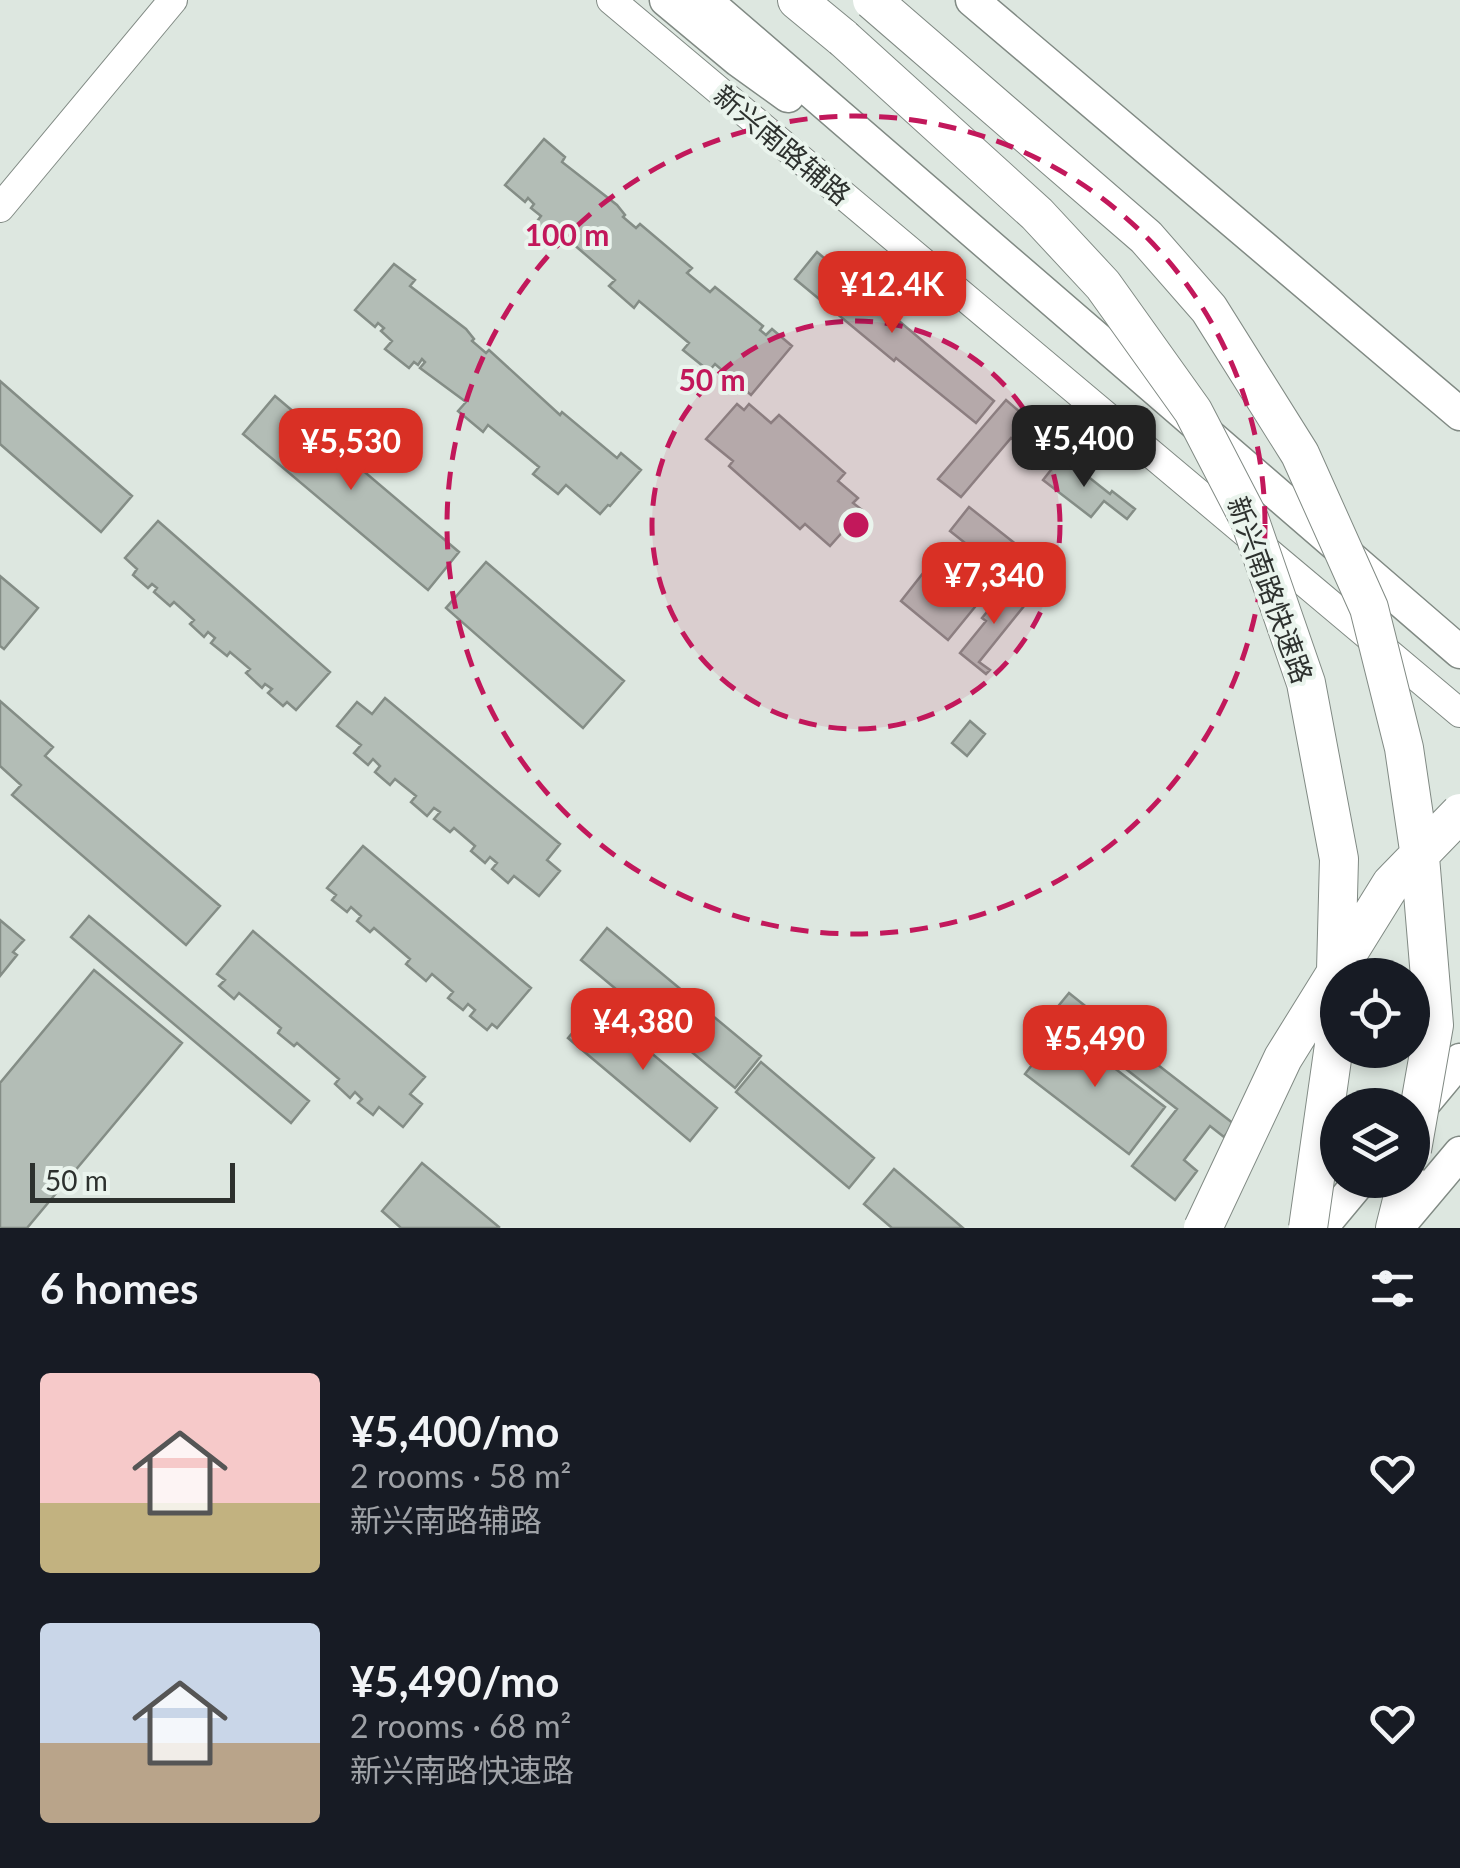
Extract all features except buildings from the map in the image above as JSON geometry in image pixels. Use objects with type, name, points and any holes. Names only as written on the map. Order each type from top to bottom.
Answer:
[{"type":"highway","name":"新兴南路快速路","points":[[797,0],[1038,214],[1103,285],[1194,411],[1250,520],[1306,683],[1339,859],[1334,1046],[1308,1228]]},
{"type":"highway","points":[[872,0],[1146,237],[1209,310],[1300,454],[1369,608],[1404,748],[1420,856],[1434,1025],[1423,1088]]},
{"type":"highway","points":[[1202,1228],[1282,1058],[1391,884],[1460,813]]},
{"type":"highway","points":[[1396,1228],[1403,1198]]},
{"type":"main road","points":[[666,0],[738,60],[956,216]]},
{"type":"main road","points":[[705,0],[1460,652]]},
{"type":"main road","points":[[972,0],[1460,414]]},
{"type":"main road","points":[[1430,1096],[1460,1060]]},
{"type":"main road","points":[[1396,1228],[1460,1153]]},
{"type":"main road","points":[[1322,1228],[1346,1198]]},
{"type":"street","points":[[0,208],[173,0]]},
{"type":"street","name":"新兴南路辅路","points":[[611,0],[1460,713]]}]
